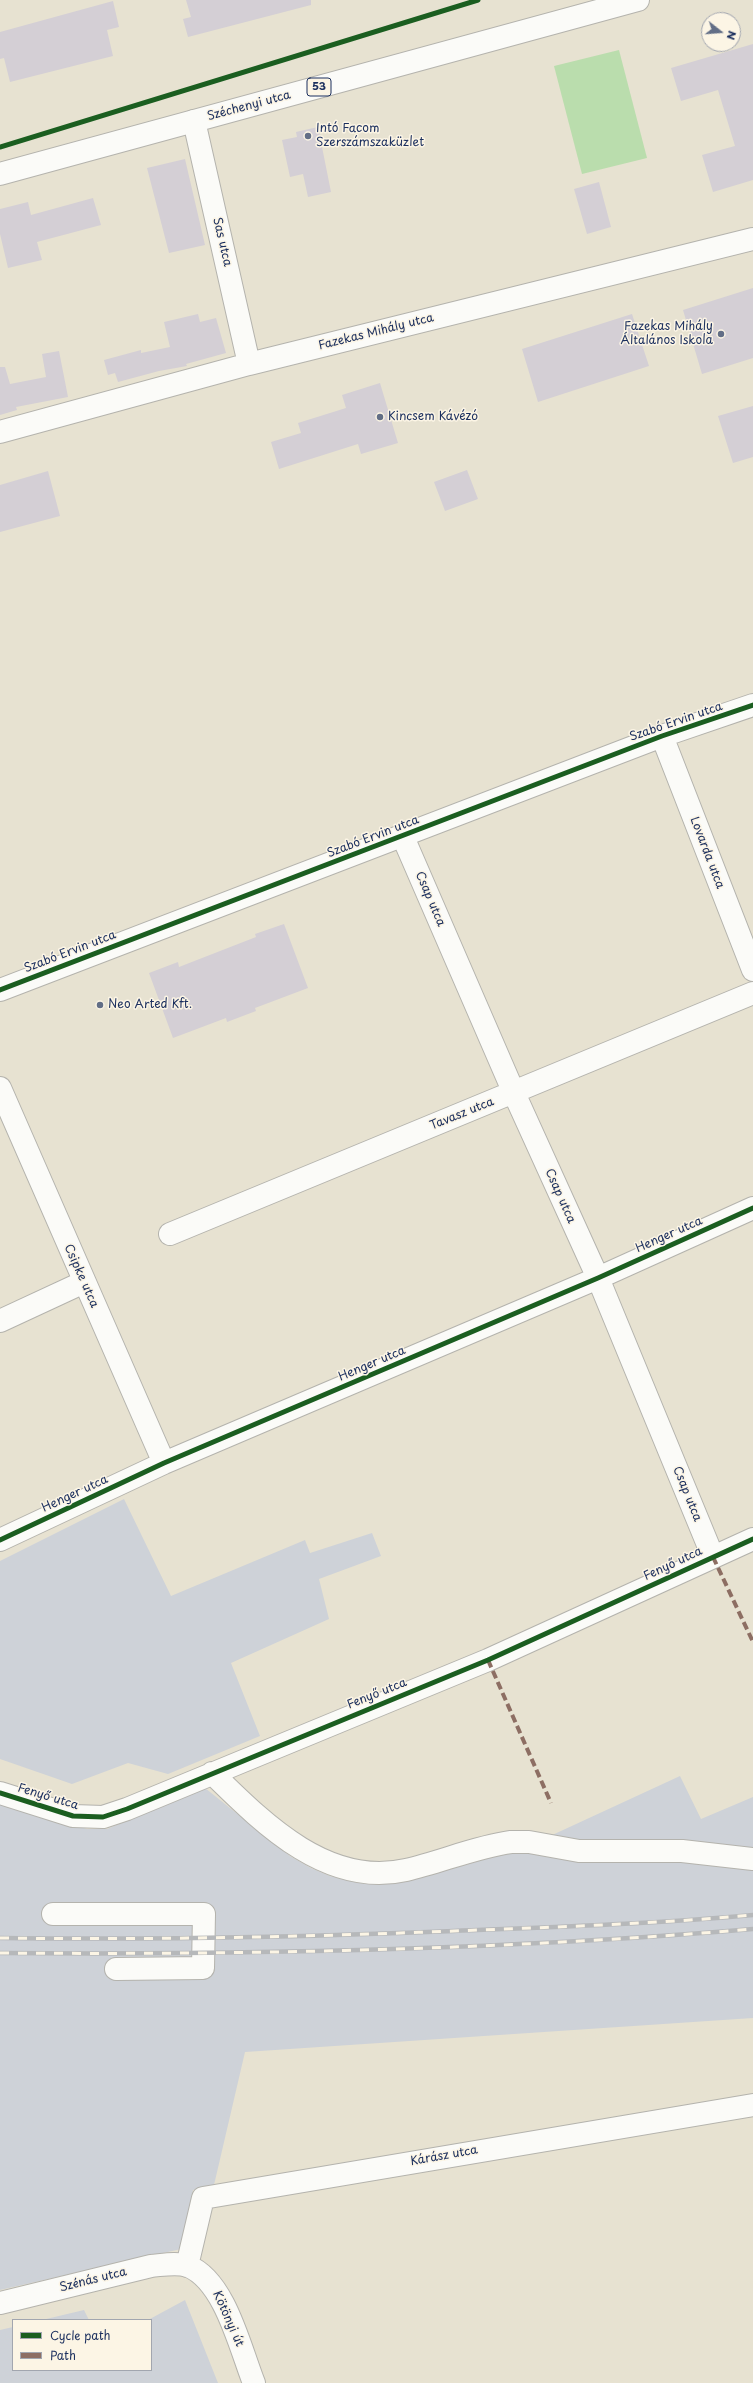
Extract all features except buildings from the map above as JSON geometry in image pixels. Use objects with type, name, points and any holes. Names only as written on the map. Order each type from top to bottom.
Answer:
[{"type":"street","name":"Széchenyi utca","points":[[0,174],[638,0]]},
{"type":"street","name":"Sas utca","points":[[194,121],[249,364]]},
{"type":"street","name":"Fazekas Mihály utca","points":[[0,432],[249,364],[753,239]]},
{"type":"street","name":"Szabó Ervin utca","points":[[0,990],[662,736],[753,705]]},
{"type":"street","name":"Lovarda utca","points":[[662,736],[753,970]]},
{"type":"street","name":"Csap utca","points":[[403,836],[514,1093],[598,1278],[713,1557]]},
{"type":"street","name":"Tavasz utca","points":[[170,1234],[753,993]]},
{"type":"street","name":"Csipke utca","points":[[0,1088],[164,1463]]},
{"type":"street","name":"Henger utca","points":[[0,1540],[164,1463],[598,1278],[753,1208]]},
{"type":"street","points":[[0,1321],[84,1282]]},
{"type":"street","name":"Fenyő utca","points":[[0,1793],[73,1816],[103,1817],[127,1809],[488,1660],[753,1539]]},
{"type":"street","points":[[212,1773],[256,1816],[303,1850],[330,1864],[349,1870],[386,1873],[404,1871],[511,1842],[529,1842],[580,1851],[682,1851],[752,1858]]},
{"type":"street","points":[[53,1914],[204,1914],[203,1968],[116,1969]]},
{"type":"street","name":"Kárász utca","points":[[187,2266],[203,2198],[753,2105]]},
{"type":"street","name":"Szénás utca","points":[[0,2303],[152,2266],[175,2263],[187,2266]]},
{"type":"street","name":"Kötönyi út","points":[[187,2266],[200,2273],[216,2289],[254,2383]]},
{"type":"shaded area","points":[[124,1499],[171,1596],[305,1540],[310,1553],[372,1533],[381,1556],[319,1579],[329,1619],[231,1663],[260,1736],[168,1774],[128,1763],[72,1784],[0,1759],[0,1561]]},
{"type":"shaded area","points":[[680,1776],[701,1819],[753,1797],[753,2018],[245,2052],[214,2185],[193,2190],[181,2249],[0,2290],[0,1802],[87,1829],[107,1829],[205,1788],[290,1856],[311,1868],[330,1876],[359,1883],[385,1884],[410,1880],[522,1849]]},
{"type":"shaded area","points":[[185,2300],[218,2383],[0,2383],[0,2330],[12,2327],[12,2371],[152,2371],[152,2319],[150,2319]]},
{"type":"shaded area","points":[[84,2310],[88,2319],[46,2319]]},
{"type":"green space","points":[[619,50],[647,158],[582,174],[554,66]]},
{"type":"railway","points":[[0,1938],[227,1938],[341,1935],[604,1925],[753,1915]]},
{"type":"railway","points":[[0,1953],[188,1953],[377,1950],[565,1942],[753,1929]]},
{"type":"marked path","points":[[713,1557],[753,1642]]},
{"type":"marked path","points":[[488,1660],[551,1803]]},
{"type":"cycle path","points":[[0,147],[478,0]]},
{"type":"cycle path","points":[[0,990],[662,736],[753,705]]},
{"type":"cycle path","points":[[0,1540],[164,1463],[598,1278],[753,1208]]},
{"type":"cycle path","points":[[0,1793],[73,1816],[103,1817],[127,1809],[488,1660],[753,1539]]},
{"type":"place","name":"Intó Facom Szerszámszaküzlet","points":[[308,136]]},
{"type":"place","name":"Fazekas Mihály Általános Iskola","points":[[721,334]]},
{"type":"place","name":"Kincsem Kávézó","points":[[380,417]]},
{"type":"place","name":"Neo Arted Kft.","points":[[100,1005]]}]
